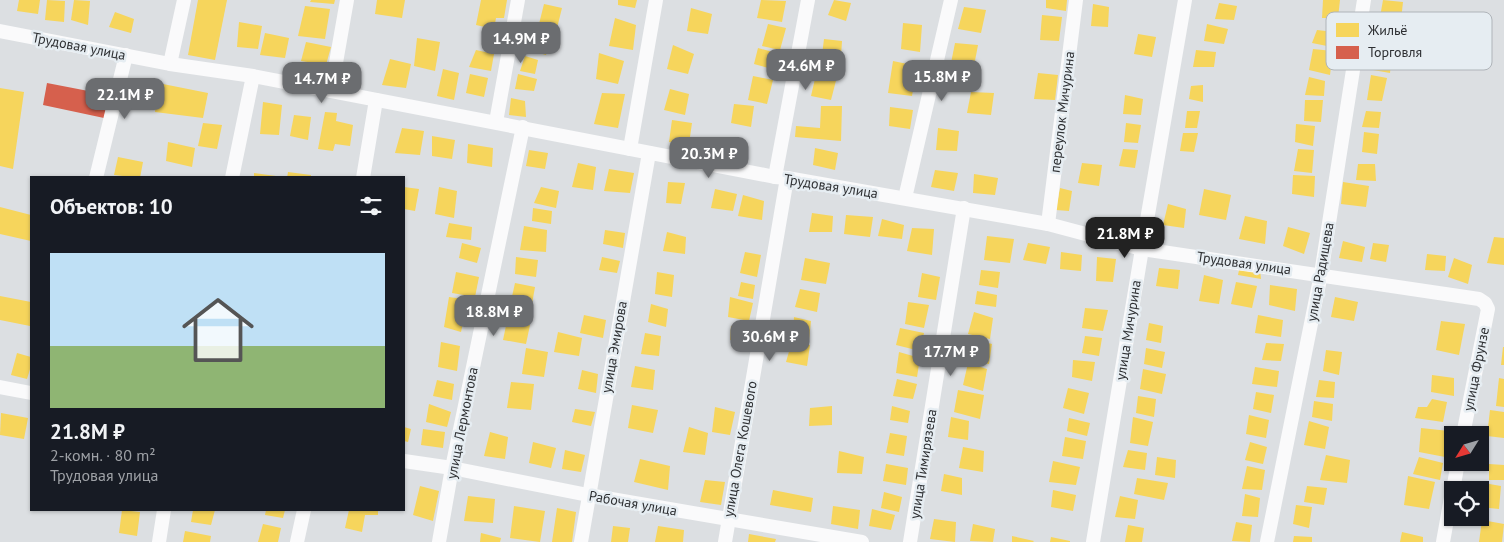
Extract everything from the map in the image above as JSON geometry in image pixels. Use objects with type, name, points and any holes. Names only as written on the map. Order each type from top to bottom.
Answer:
[{"type":"street","points":[[170,64],[184,0]]},
{"type":"street","points":[[331,91],[347,0]]},
{"type":"street","points":[[496,122],[518,0]]},
{"type":"street","points":[[630,149],[656,0]]},
{"type":"street","name":"улица Олега Кошевого","points":[[725,542],[808,0]]},
{"type":"street","points":[[905,198],[952,0]]},
{"type":"street","name":"переулок Мичурина","points":[[1048,224],[1076,0]]},
{"type":"street","name":"улица Мичурина","points":[[1093,542],[1185,0]]},
{"type":"street","name":"Трудовая улица","points":[[0,31],[170,64],[253,76],[649,153],[1048,224],[1142,249],[1321,274],[1479,299],[1485,303]]},
{"type":"street","points":[[96,176],[126,55]]},
{"type":"street","name":"улица Радищева","points":[[1267,542],[1321,274],[1353,70]]},
{"type":"street","points":[[232,176],[253,76]]},
{"type":"street","points":[[363,176],[376,100]]},
{"type":"street","name":"улица Лермонтова","points":[[439,542],[452,468],[523,127]]},
{"type":"street","name":"улица Эмирова","points":[[581,542],[649,153]]},
{"type":"street","name":"улица Тимирязева","points":[[910,542],[964,208]]},
{"type":"street","name":"улица Фрунзе","points":[[1466,426],[1488,309],[1485,303]]},
{"type":"street","points":[[0,387],[30,393]]},
{"type":"street","name":"Рабочая улица","points":[[405,461],[452,468],[728,520],[862,542]]},
{"type":"street","points":[[159,542],[164,511]]},
{"type":"street","points":[[297,542],[304,511]]},
{"type":"street","points":[[1443,542],[1446,526]]},
{"type":"building: Жильё","points":[[19,0],[40,0],[38,14],[17,11]]},
{"type":"building: Жильё","points":[[47,0],[65,1],[64,22],[45,20]]},
{"type":"building: Жильё","points":[[74,0],[90,1],[88,25],[71,20]]},
{"type":"building: Жильё","points":[[198,0],[227,0],[215,60],[188,55]]},
{"type":"building: Жильё","points":[[311,0],[335,0],[334,4],[310,2]]},
{"type":"building: Жильё","points":[[377,0],[405,0],[402,18],[375,14]]},
{"type":"building: Жильё","points":[[481,0],[507,0],[504,18],[496,18],[494,29],[476,25]]},
{"type":"building: Жильё","points":[[618,0],[637,0],[635,8],[618,5]]},
{"type":"building: Жильё","points":[[761,0],[786,1],[782,22],[757,18]]},
{"type":"building: Жильё","points":[[834,0],[851,3],[846,21],[828,15]]},
{"type":"building: Жильё","points":[[1046,0],[1067,0],[1066,11],[1046,8]]},
{"type":"building: Жильё","points":[[1323,0],[1340,0],[1339,12],[1326,12],[1326,18],[1322,18]]},
{"type":"building: Жильё","points":[[1383,0],[1403,2],[1402,12],[1381,12]]},
{"type":"building: Жильё","points":[[1219,3],[1237,6],[1234,20],[1215,19]]},
{"type":"building: Жильё","points":[[544,4],[562,8],[556,32],[538,28]]},
{"type":"building: Жильё","points":[[1093,4],[1109,7],[1108,27],[1091,26]]},
{"type":"building: Жильё","points":[[305,6],[330,9],[325,39],[298,36]]},
{"type":"building: Жильё","points":[[964,7],[986,10],[981,33],[958,29]]},
{"type":"building: Жильё","points":[[691,8],[712,14],[708,34],[687,31]]},
{"type":"building: Жильё","points":[[115,12],[134,19],[131,33],[109,27]]},
{"type":"building: Жильё","points":[[1042,15],[1062,17],[1059,41],[1040,40]]},
{"type":"building: Жильё","points":[[615,18],[636,25],[633,50],[609,46]]},
{"type":"building: Жильё","points":[[239,22],[262,26],[258,49],[237,47]]},
{"type":"building: Жильё","points":[[903,23],[922,25],[920,52],[901,49]]},
{"type":"building: Жильё","points":[[768,24],[786,28],[780,50],[762,46]]},
{"type":"building: Жильё","points":[[1207,24],[1228,29],[1224,44],[1204,41]]},
{"type":"building: Жильё","points":[[1317,30],[1326,31],[1326,46],[1312,43]]},
{"type":"building: Жильё","points":[[265,33],[289,38],[285,58],[260,55]]},
{"type":"building: Жильё","points":[[1138,34],[1156,37],[1152,57],[1134,54]]},
{"type":"building: Жильё","points":[[536,36],[550,40],[546,55],[532,51]]},
{"type":"building: Жильё","points":[[417,38],[440,42],[435,71],[414,66]]},
{"type":"building: Жильё","points":[[824,39],[842,41],[841,56],[822,55]]},
{"type":"building: Жильё","points":[[306,42],[331,47],[326,65],[301,61]]},
{"type":"building: Жильё","points":[[955,43],[978,45],[974,66],[951,63]]},
{"type":"building: Жильё","points":[[673,45],[694,54],[688,74],[667,69]]},
{"type":"building: Жильё","points":[[758,48],[780,54],[776,70],[754,64]]},
{"type":"building: Жильё","points":[[1313,49],[1326,50],[1326,70],[1331,70],[1330,75],[1309,70]]},
{"type":"building: Жильё","points":[[476,50],[494,54],[491,71],[469,67]]},
{"type":"building: Жильё","points":[[1196,50],[1216,52],[1214,67],[1193,67]]},
{"type":"building: Жильё","points":[[599,53],[624,61],[618,84],[596,79]]},
{"type":"building: Жильё","points":[[525,56],[538,60],[535,74],[520,71]]},
{"type":"building: Жильё","points":[[390,59],[411,64],[406,88],[382,85]]},
{"type":"building: Жильё","points":[[893,61],[917,66],[912,96],[888,93]]},
{"type":"building: Жильё","points":[[818,66],[839,69],[831,100],[811,96]]},
{"type":"building: Жильё","points":[[948,67],[969,70],[967,91],[945,89]]},
{"type":"building: Жильё","points":[[443,69],[459,73],[454,100],[437,96]]},
{"type":"building: Жильё","points":[[1373,70],[1390,70],[1390,73]]},
{"type":"building: Жильё","points":[[1038,73],[1058,75],[1055,100],[1034,99]]},
{"type":"building: Жильё","points":[[470,74],[488,78],[484,97],[466,93]]},
{"type":"building: Жильё","points":[[518,74],[537,79],[534,91],[515,89]]},
{"type":"building: Жильё","points":[[1371,75],[1387,78],[1382,101],[1367,100]]},
{"type":"building: Жильё","points":[[753,76],[773,80],[767,104],[748,100]]},
{"type":"building: Жильё","points":[[1309,77],[1325,81],[1324,96],[1305,95]]},
{"type":"building: Жильё","points":[[158,83],[208,93],[203,118],[155,112]]},
{"type":"building: Жильё","points":[[1203,85],[1203,102],[1189,99],[1191,86]]},
{"type":"building: Жильё","points":[[0,88],[24,92],[13,169],[0,166]]},
{"type":"building: Жильё","points":[[670,89],[689,94],[685,115],[664,110]]},
{"type":"building: Жильё","points":[[971,92],[994,93],[991,115],[967,113]]},
{"type":"building: Жильё","points":[[602,93],[625,94],[618,128],[594,124]]},
{"type":"building: Жильё","points":[[1125,95],[1143,99],[1141,115],[1123,114]]},
{"type":"building: Жильё","points":[[511,98],[525,101],[526,117],[509,115]]},
{"type":"building: Жильё","points":[[1305,100],[1323,100],[1321,122],[1304,121]]},
{"type":"building: Жильё","points":[[263,102],[282,105],[279,135],[260,134]]},
{"type":"building: Жильё","points":[[734,104],[754,106],[751,127],[731,123]]},
{"type":"building: Жильё","points":[[821,106],[842,106],[841,141],[795,137],[796,126],[820,128]]},
{"type":"building: Жильё","points":[[890,107],[913,110],[910,129],[889,126]]},
{"type":"building: Жильё","points":[[1187,111],[1200,111],[1197,128],[1185,128]]},
{"type":"building: Жильё","points":[[1366,111],[1381,112],[1379,128],[1362,127]]},
{"type":"building: Жильё","points":[[325,112],[337,113],[336,121],[353,125],[350,146],[335,144],[333,151],[318,149]]},
{"type":"building: Жильё","points":[[294,115],[311,117],[308,140],[290,136]]},
{"type":"building: Жильё","points":[[672,120],[692,123],[689,144],[669,142]]},
{"type":"building: Жильё","points":[[203,123],[222,125],[217,149],[198,146]]},
{"type":"building: Жильё","points":[[1126,123],[1141,125],[1138,143],[1124,142]]},
{"type":"building: Жильё","points":[[1296,124],[1315,126],[1313,146],[1295,142]]},
{"type":"building: Жильё","points":[[402,128],[424,131],[420,155],[395,153]]},
{"type":"building: Жильё","points":[[938,128],[959,131],[957,151],[936,150]]},
{"type":"building: Жильё","points":[[1364,132],[1379,134],[1377,154],[1362,152]]},
{"type":"building: Жильё","points":[[1183,133],[1198,133],[1194,152],[1180,151]]},
{"type":"building: Жильё","points":[[432,136],[455,140],[452,159],[432,156]]},
{"type":"building: Жильё","points":[[168,142],[195,148],[192,167],[166,161]]},
{"type":"building: Жильё","points":[[468,144],[493,148],[492,167],[467,163]]},
{"type":"building: Жильё","points":[[815,148],[838,153],[835,170],[813,165]]},
{"type":"building: Жильё","points":[[1123,149],[1138,150],[1135,168],[1119,166]]},
{"type":"building: Жильё","points":[[1298,149],[1314,150],[1312,173],[1294,171]]},
{"type":"building: Жильё","points":[[529,150],[548,153],[545,169],[526,166]]},
{"type":"building: Жильё","points":[[118,157],[143,162],[140,176],[114,175]]},
{"type":"building: Жильё","points":[[578,163],[596,167],[593,190],[572,187]]},
{"type":"building: Жильё","points":[[1082,163],[1102,165],[1099,186],[1078,183]]},
{"type":"building: Жильё","points":[[1358,164],[1375,164],[1376,181],[1356,180]]},
{"type":"building: Жильё","points":[[609,169],[634,173],[630,193],[604,191]]},
{"type":"building: Жильё","points":[[935,170],[958,173],[954,191],[931,187]]},
{"type":"building: Жильё","points":[[288,172],[311,175],[311,176],[287,176]]},
{"type":"building: Жильё","points":[[254,173],[276,176],[254,176]]},
{"type":"building: Жильё","points":[[974,174],[998,178],[995,195],[973,193]]},
{"type":"building: Жильё","points":[[1293,175],[1315,176],[1314,197],[1292,194]]},
{"type":"building: Жильё","points":[[668,182],[685,183],[681,204],[666,203]]},
{"type":"building: Жильё","points":[[1343,182],[1369,186],[1366,207],[1341,204]]},
{"type":"building: Жильё","points":[[405,187],[419,189],[415,211],[405,209]]},
{"type":"building: Жильё","points":[[439,187],[457,191],[454,218],[435,214]]},
{"type":"building: Жильё","points":[[541,187],[559,191],[556,208],[534,203]]},
{"type":"building: Жильё","points":[[1060,188],[1072,191],[1069,211],[1056,210]]},
{"type":"building: Жильё","points":[[715,189],[737,194],[733,211],[711,208]]},
{"type":"building: Жильё","points":[[1204,189],[1231,195],[1226,220],[1199,215]]},
{"type":"building: Жильё","points":[[743,195],[764,201],[762,220],[738,216]]},
{"type":"building: Жильё","points":[[1168,204],[1186,209],[1184,228],[1163,225]]},
{"type":"building: Жильё","points":[[0,207],[30,215],[30,241],[0,234]]},
{"type":"building: Жильё","points":[[533,208],[552,211],[551,224],[532,221]]},
{"type":"building: Жильё","points":[[812,213],[833,216],[832,232],[809,232]]},
{"type":"building: Жильё","points":[[846,215],[873,217],[870,237],[844,234]]},
{"type":"building: Жильё","points":[[1245,216],[1267,221],[1265,244],[1239,239]]},
{"type":"building: Жильё","points":[[882,219],[904,225],[902,239],[878,236]]},
{"type":"building: Жильё","points":[[449,223],[472,227],[471,240],[446,237]]},
{"type":"building: Жильё","points":[[524,226],[547,230],[546,252],[520,250]]},
{"type":"building: Жильё","points":[[1288,227],[1310,233],[1304,254],[1283,246]]},
{"type":"building: Жильё","points":[[912,228],[934,229],[932,255],[907,251]]},
{"type":"building: Жильё","points":[[605,230],[625,233],[623,248],[603,244]]},
{"type":"building: Жильё","points":[[667,232],[686,237],[685,254],[663,251]]},
{"type":"building: Жильё","points":[[987,236],[1014,239],[1010,263],[984,260]]},
{"type":"building: Жильё","points":[[1494,237],[1504,238],[1504,265],[1487,263]]},
{"type":"building: Жильё","points":[[1343,241],[1365,247],[1362,262],[1339,258]]},
{"type":"building: Жильё","points":[[462,243],[481,248],[477,263],[459,258]]},
{"type":"building: Жильё","points":[[1028,243],[1050,247],[1046,264],[1023,260]]},
{"type":"building: Жильё","points":[[1373,243],[1389,245],[1386,262],[1370,259]]},
{"type":"building: Жильё","points":[[745,252],[761,255],[757,277],[740,273]]},
{"type":"building: Жильё","points":[[1061,252],[1082,255],[1081,271],[1060,269]]},
{"type":"building: Жильё","points":[[1427,254],[1446,256],[1445,271],[1425,270]]},
{"type":"building: Жильё","points":[[516,257],[538,260],[536,277],[515,274]]},
{"type":"building: Жильё","points":[[602,257],[620,261],[617,273],[599,270]]},
{"type":"building: Жильё","points":[[1097,257],[1116,259],[1113,282],[1096,281]]},
{"type":"building: Жильё","points":[[805,258],[830,263],[826,284],[801,280]]},
{"type":"building: Жильё","points":[[1454,258],[1472,265],[1468,284],[1448,277]]},
{"type":"building: Жильё","points":[[1240,265],[1260,270],[1261,279],[1238,275]]},
{"type":"building: Жильё","points":[[1159,268],[1180,270],[1178,289],[1156,286]]},
{"type":"building: Жильё","points":[[981,270],[1000,272],[998,288],[979,285]]},
{"type":"building: Жильё","points":[[456,272],[479,277],[475,297],[452,293]]},
{"type":"building: Жильё","points":[[657,272],[674,275],[672,297],[655,294]]},
{"type":"building: Жильё","points":[[922,273],[940,277],[936,300],[918,297]]},
{"type":"building: Жильё","points":[[1204,275],[1223,280],[1219,304],[1199,301]]},
{"type":"building: Жильё","points":[[741,282],[755,285],[753,299],[738,296]]},
{"type":"building: Жильё","points":[[1236,282],[1257,286],[1252,308],[1231,304]]},
{"type":"building: Жильё","points":[[515,283],[535,287],[532,304],[511,301]]},
{"type":"building: Жильё","points":[[1270,285],[1297,289],[1295,311],[1269,305]]},
{"type":"building: Жильё","points":[[800,289],[820,293],[817,312],[795,307]]},
{"type":"building: Жильё","points":[[977,291],[997,295],[996,307],[975,304]]},
{"type":"building: Жильё","points":[[0,296],[30,302],[30,326],[0,320]]},
{"type":"building: Жильё","points":[[449,297],[477,301],[473,319],[464,319],[461,332],[444,327]]},
{"type":"building: Жильё","points":[[730,297],[753,303],[749,321],[728,317]]},
{"type":"building: Жильё","points":[[1335,297],[1358,302],[1354,321],[1331,317]]},
{"type":"building: Жильё","points":[[908,302],[929,305],[924,328],[905,324]]},
{"type":"building: Жильё","points":[[651,304],[668,309],[666,327],[648,322]]},
{"type":"building: Жильё","points":[[1085,308],[1108,310],[1103,331],[1082,328]]},
{"type":"building: Жильё","points":[[974,312],[993,318],[990,339],[968,334]]},
{"type":"building: Жильё","points":[[584,315],[606,320],[603,338],[580,333]]},
{"type":"building: Жильё","points":[[1258,315],[1283,320],[1281,337],[1255,333]]},
{"type":"building: Жильё","points":[[794,317],[811,321],[809,340],[793,336]]},
{"type":"building: Жильё","points":[[507,321],[530,325],[526,344],[503,340]]},
{"type":"building: Жильё","points":[[1441,321],[1465,324],[1459,355],[1436,350]]},
{"type":"building: Жильё","points":[[1149,323],[1163,326],[1161,343],[1146,340]]},
{"type":"building: Жильё","points":[[731,326],[750,331],[747,344],[730,340]]},
{"type":"building: Жильё","points":[[900,328],[924,333],[920,351],[896,345]]},
{"type":"building: Жильё","points":[[558,332],[582,338],[579,356],[554,352]]},
{"type":"building: Жильё","points":[[645,333],[661,336],[659,356],[641,354]]},
{"type":"building: Жильё","points":[[1085,336],[1102,338],[1099,356],[1082,353]]},
{"type":"building: Жильё","points":[[970,338],[992,344],[989,364],[964,359]]},
{"type":"building: Жильё","points":[[792,341],[810,345],[807,366],[786,362]]},
{"type":"building: Жильё","points":[[441,342],[460,346],[457,371],[438,367]]},
{"type":"building: Жильё","points":[[1266,343],[1284,344],[1281,361],[1262,360]]},
{"type":"building: Жильё","points":[[1503,347],[1504,365],[1501,365]]},
{"type":"building: Жильё","points":[[526,348],[548,352],[544,377],[522,374]]},
{"type":"building: Жильё","points":[[1146,348],[1165,352],[1162,368],[1144,364]]},
{"type":"building: Жильё","points":[[1326,350],[1342,352],[1339,375],[1323,371]]},
{"type":"building: Жильё","points":[[899,352],[920,358],[917,377],[896,373]]},
{"type":"building: Жильё","points":[[17,353],[30,357],[30,369],[27,379],[11,375]]},
{"type":"building: Жильё","points":[[1073,360],[1095,362],[1092,381],[1072,377]]},
{"type":"building: Жильё","points":[[968,363],[987,369],[983,391],[963,385]]},
{"type":"building: Жильё","points":[[635,366],[655,370],[653,390],[631,387]]},
{"type":"building: Жильё","points":[[1255,367],[1279,371],[1277,387],[1252,384]]},
{"type":"building: Жильё","points":[[1143,369],[1166,374],[1162,394],[1140,389]]},
{"type":"building: Жильё","points":[[582,370],[598,374],[596,393],[578,389]]},
{"type":"building: Жильё","points":[[1432,375],[1454,378],[1454,396],[1431,392]]},
{"type":"building: Жильё","points":[[1499,378],[1504,379],[1504,407],[1496,406]]},
{"type":"building: Жильё","points":[[897,379],[917,384],[913,399],[893,396]]},
{"type":"building: Жильё","points":[[437,380],[454,384],[452,400],[433,396]]},
{"type":"building: Жильё","points":[[1319,380],[1335,382],[1334,398],[1316,397]]},
{"type":"building: Жильё","points":[[511,382],[534,384],[531,410],[507,408]]},
{"type":"building: Жильё","points":[[1068,388],[1089,393],[1084,414],[1063,408]]},
{"type":"building: Жильё","points":[[958,390],[984,395],[980,419],[954,412]]},
{"type":"building: Жильё","points":[[1256,392],[1274,395],[1271,413],[1253,409]]},
{"type":"building: Жильё","points":[[1138,396],[1156,399],[1154,417],[1136,413]]},
{"type":"building: Жильё","points":[[1432,399],[1447,402],[1443,422],[1415,418],[1418,407],[1427,407]]},
{"type":"building: Жильё","points":[[1314,401],[1333,404],[1332,421],[1312,417]]},
{"type":"building: Жильё","points":[[429,404],[451,412],[447,427],[426,422]]},
{"type":"building: Жильё","points":[[632,405],[658,410],[653,433],[628,428]]},
{"type":"building: Жильё","points":[[832,406],[832,425],[809,426],[810,408]]},
{"type":"building: Жильё","points":[[892,406],[910,411],[908,423],[890,420]]},
{"type":"building: Жильё","points":[[715,407],[735,412],[730,435],[712,432]]},
{"type":"building: Жильё","points":[[575,409],[595,412],[591,426],[572,422]]},
{"type":"building: Жильё","points":[[1490,410],[1504,412],[1504,438],[1489,436]]},
{"type":"building: Жильё","points":[[1,413],[28,418],[24,439],[0,435]]},
{"type":"building: Жильё","points":[[1249,415],[1269,420],[1266,438],[1246,434]]},
{"type":"building: Жильё","points":[[951,417],[969,421],[968,440],[948,437]]},
{"type":"building: Жильё","points":[[1133,417],[1153,422],[1148,446],[1130,443]]},
{"type":"building: Жильё","points":[[1069,418],[1090,423],[1087,436],[1067,431]]},
{"type":"building: Жильё","points":[[1309,421],[1329,427],[1325,449],[1304,445]]},
{"type":"building: Жильё","points":[[405,427],[411,429],[408,442],[405,441]]},
{"type":"building: Жильё","points":[[689,427],[708,433],[705,455],[683,452]]},
{"type":"building: Жильё","points":[[1421,428],[1444,430],[1444,457],[1419,452]]},
{"type":"building: Жильё","points":[[423,429],[445,432],[443,448],[421,445]]},
{"type":"building: Жильё","points":[[490,432],[508,437],[505,459],[484,456]]},
{"type":"building: Жильё","points":[[890,433],[907,436],[904,456],[886,453]]},
{"type":"building: Жильё","points":[[1065,437],[1086,441],[1083,459],[1062,456]]},
{"type":"building: Жильё","points":[[533,442],[556,448],[551,468],[529,463]]},
{"type":"building: Жильё","points":[[1250,442],[1267,447],[1263,464],[1245,460]]},
{"type":"building: Жильё","points":[[963,447],[984,451],[983,472],[959,468]]},
{"type":"building: Жильё","points":[[565,450],[585,455],[581,472],[562,469]]},
{"type":"building: Жильё","points":[[1128,450],[1147,453],[1145,470],[1123,467]]},
{"type":"building: Жильё","points":[[839,451],[864,457],[862,474],[837,473]]},
{"type":"building: Жильё","points":[[1326,455],[1350,460],[1347,483],[1320,480]]},
{"type":"building: Жильё","points":[[1157,457],[1176,460],[1175,478],[1155,475]]},
{"type":"building: Жильё","points":[[1419,457],[1443,463],[1440,480],[1413,474]]},
{"type":"building: Жильё","points":[[640,459],[670,466],[668,490],[634,482]]},
{"type":"building: Жильё","points":[[1053,461],[1080,467],[1076,485],[1049,482]]},
{"type":"building: Жильё","points":[[886,464],[908,468],[906,485],[883,481]]},
{"type":"building: Жильё","points":[[1489,464],[1504,465],[1504,480],[1489,480]]},
{"type":"building: Жильё","points":[[1247,466],[1265,470],[1262,490],[1242,489]]},
{"type":"building: Жильё","points":[[944,474],[962,478],[962,495],[941,491]]},
{"type":"building: Жильё","points":[[1408,476],[1435,482],[1429,509],[1404,505]]},
{"type":"building: Жильё","points":[[1137,478],[1168,483],[1164,500],[1134,494]]},
{"type":"building: Жильё","points":[[705,480],[725,482],[721,505],[700,502]]},
{"type":"building: Жильё","points":[[1489,484],[1501,486],[1499,509],[1489,508]]},
{"type":"building: Жильё","points":[[420,486],[439,491],[433,521],[413,515]]},
{"type":"building: Жильё","points":[[1307,486],[1327,488],[1324,505],[1304,502]]},
{"type":"building: Жильё","points":[[773,490],[813,498],[811,512],[770,505]]},
{"type":"building: Жильё","points":[[1053,490],[1076,495],[1073,511],[1051,507]]},
{"type":"building: Жильё","points":[[884,492],[902,497],[899,512],[881,508]]},
{"type":"building: Жильё","points":[[1245,494],[1260,498],[1258,517],[1242,516]]},
{"type":"building: Жильё","points":[[468,496],[495,499],[493,523],[464,521]]},
{"type":"building: Жильё","points":[[1120,496],[1138,500],[1135,519],[1115,517]]},
{"type":"building: Жильё","points":[[1296,505],[1312,507],[1309,528],[1293,524]]},
{"type":"building: Жильё","points":[[514,506],[545,511],[540,542],[510,538]]},
{"type":"building: Жильё","points":[[833,506],[860,510],[858,529],[831,524]]},
{"type":"building: Жильё","points":[[557,508],[576,512],[572,542],[552,542]]},
{"type":"building: Жильё","points":[[872,509],[895,515],[891,530],[869,526]]},
{"type":"building: Жильё","points":[[122,511],[140,512],[137,536],[119,533]]},
{"type":"building: Жильё","points":[[193,511],[215,511],[211,525],[191,522]]},
{"type":"building: Жильё","points":[[266,511],[285,511],[283,518],[265,515]]},
{"type":"building: Жильё","points":[[349,511],[378,511],[378,515],[365,515],[362,532],[345,528]]},
{"type":"building: Жильё","points":[[934,519],[956,522],[955,542],[930,539]]},
{"type":"building: Жильё","points":[[1489,521],[1504,524],[1502,542],[1479,542],[1481,526],[1489,526]]},
{"type":"building: Жильё","points":[[1236,522],[1252,525],[1250,542],[1232,541]]},
{"type":"building: Жильё","points":[[263,524],[281,528],[278,542],[258,542]]},
{"type":"building: Жильё","points":[[973,524],[995,529],[993,542],[970,541]]},
{"type":"building: Жильё","points":[[1128,525],[1144,528],[1142,542],[1125,542]]},
{"type":"building: Жильё","points":[[613,526],[630,528],[628,542],[611,542]]},
{"type":"building: Жильё","points":[[658,526],[684,530],[683,542],[655,542]]},
{"type":"building: Жильё","points":[[185,531],[211,536],[210,542],[183,542]]},
{"type":"building: Жильё","points":[[1402,532],[1423,537],[1423,542],[1400,542]]},
{"type":"building: Жильё","points":[[481,533],[501,538],[500,542],[480,542]]},
{"type":"building: Жильё","points":[[749,534],[776,539],[775,542],[748,542]]},
{"type":"building: Жильё","points":[[1012,536],[1034,541],[1012,542]]},
{"type":"building: Жильё","points":[[1294,536],[1312,537],[1312,542],[1293,542]]},
{"type":"building: Жильё","points":[[1051,537],[1070,541],[1070,542],[1050,542]]},
{"type":"building: Торговля","points":[[47,83],[109,95],[104,118],[43,105]]}]
